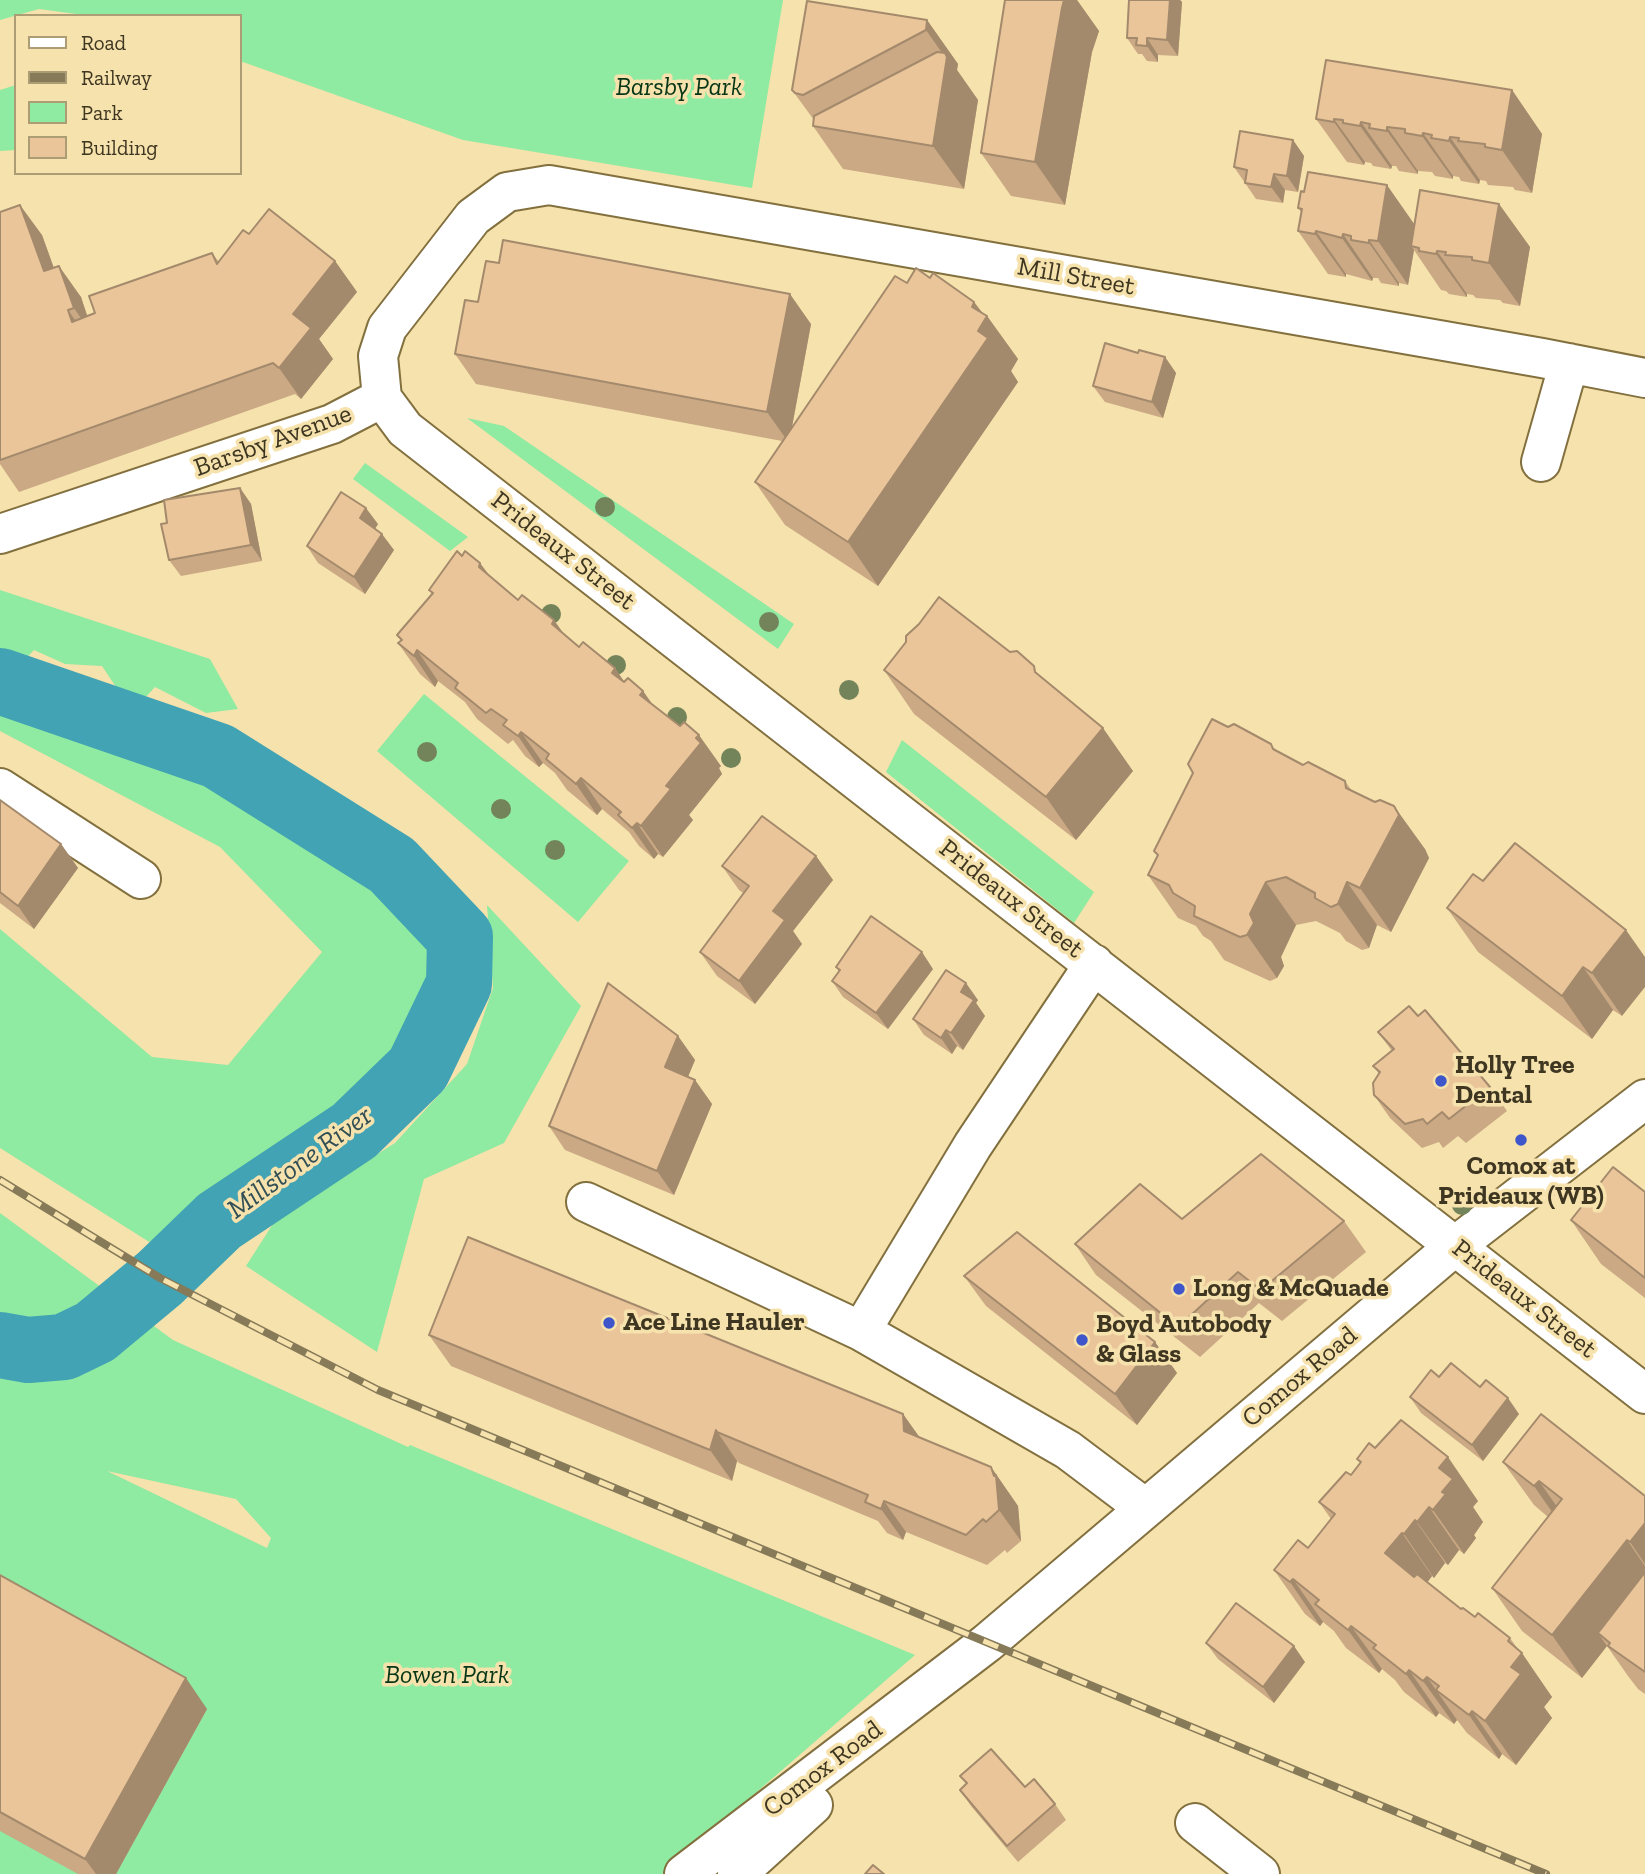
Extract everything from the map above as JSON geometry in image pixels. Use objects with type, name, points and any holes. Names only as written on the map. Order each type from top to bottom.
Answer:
[{"type":"street","name":"Mill Street","points":[[507,192],[549,185],[1569,363],[1645,379]]},
{"type":"street","name":"Barsby Avenue","points":[[0,534],[332,424],[382,398],[378,356],[387,328],[473,217],[507,192]]},
{"type":"street","points":[[1541,462],[1569,363]]},
{"type":"street","name":"Prideaux Street","points":[[382,398],[405,429],[1645,1394]]},
{"type":"street","points":[[0,788],[141,879]]},
{"type":"street","points":[[861,1331],[973,1145],[1094,964]]},
{"type":"street","name":"Comox Road","points":[[684,1874],[961,1663],[1455,1246],[1645,1099]]},
{"type":"street","points":[[586,1202],[861,1331],[1068,1450],[1146,1508]]},
{"type":"street","name":"Comox Road","points":[[737,1874],[898,1727],[961,1663]]},
{"type":"street","points":[[1195,1823],[1260,1874]]},
{"type":"green space","name":"Barsby Park","points":[[0,0],[783,0],[752,188],[463,140],[242,62],[242,14],[76,14],[39,9],[0,20]]},
{"type":"green space","points":[[14,86],[14,150],[0,151],[0,90]]},
{"type":"green space","points":[[467,418],[504,426],[794,624],[778,649]]},
{"type":"green space","points":[[365,463],[468,537],[450,551],[353,479]]},
{"type":"green space","points":[[0,590],[210,659],[238,709],[206,713],[155,687],[145,698],[120,693],[102,666],[65,664],[34,650],[19,666],[0,660]]},
{"type":"green space","points":[[424,694],[629,861],[578,922],[377,751]]},
{"type":"green space","points":[[0,705],[197,770],[349,859],[432,930],[430,1005],[383,1084],[203,1205],[162,1250],[0,1148],[0,929],[152,1057],[228,1065],[322,952],[220,847],[0,731]]},
{"type":"green space","points":[[902,740],[1094,892],[1074,923],[886,772]]},
{"type":"green space","points":[[487,905],[581,1006],[504,1143],[424,1179],[377,1352],[246,1266],[278,1216],[395,1143],[467,1064],[493,988]]},
{"type":"green space","name":"Bowen Park","points":[[0,1213],[173,1340],[408,1447],[410,1445],[915,1655],[662,1874],[0,1874]],"holes":[[[107,1471],[236,1499],[271,1538],[267,1548]]]},
{"type":"building","points":[[1005,0],[1064,0],[1035,162],[981,153]]},
{"type":"building","points":[[1129,0],[1170,0],[1167,40],[1147,38],[1147,46],[1136,45],[1137,38],[1127,38]]},
{"type":"building","points":[[807,1],[927,20],[926,30],[803,95],[792,90]]},
{"type":"building","points":[[937,52],[945,53],[947,57],[933,146],[813,126],[814,116]]},
{"type":"building","points":[[1326,60],[1512,90],[1502,150],[1485,147],[1485,144],[1458,141],[1459,138],[1450,137],[1449,141],[1431,138],[1432,135],[1423,133],[1422,136],[1405,133],[1405,129],[1387,127],[1387,131],[1369,128],[1370,124],[1361,122],[1360,126],[1343,123],[1343,120],[1334,119],[1334,122],[1316,119]]},
{"type":"building","points":[[1240,131],[1293,140],[1287,176],[1274,174],[1271,187],[1245,183],[1247,170],[1234,167]]},
{"type":"building","points":[[1308,172],[1387,185],[1378,241],[1369,240],[1369,243],[1351,240],[1351,236],[1343,234],[1342,238],[1316,231],[1315,234],[1298,231],[1302,209],[1298,208]]},
{"type":"building","points":[[1420,190],[1499,204],[1489,263],[1472,260],[1472,257],[1445,255],[1446,252],[1437,251],[1436,254],[1419,251],[1419,248],[1411,246]]},
{"type":"building","points":[[20,205],[44,271],[59,266],[74,308],[68,310],[72,322],[95,313],[89,296],[212,253],[217,264],[243,230],[249,234],[269,209],[335,261],[293,314],[311,328],[279,368],[273,363],[0,460],[0,212]]},
{"type":"building","points":[[503,240],[790,294],[767,412],[455,354],[465,300],[478,302],[486,261],[499,263]]},
{"type":"building","points":[[916,268],[930,278],[933,273],[974,302],[972,307],[987,316],[978,331],[988,338],[848,542],[755,482],[895,276],[907,283]]},
{"type":"building","points":[[1105,343],[1138,353],[1139,350],[1165,357],[1152,402],[1093,386]]},
{"type":"building","points":[[240,488],[251,545],[169,560],[161,524],[167,523],[164,500]]},
{"type":"building","points":[[341,492],[366,508],[360,518],[382,534],[354,577],[307,546]]},
{"type":"building","points":[[457,551],[462,556],[465,551],[480,563],[479,567],[518,600],[522,595],[554,620],[552,624],[579,647],[583,642],[615,668],[612,673],[624,682],[628,678],[643,691],[640,695],[680,726],[684,722],[699,735],[696,738],[701,743],[666,786],[671,789],[641,826],[637,823],[632,828],[618,815],[621,812],[581,778],[576,784],[546,759],[549,754],[521,732],[518,736],[503,725],[507,720],[491,709],[486,713],[455,688],[458,683],[417,650],[414,656],[398,643],[402,640],[397,635],[433,593],[429,590]]},
{"type":"building","points":[[939,597],[1010,652],[1017,651],[1034,666],[1035,672],[1103,728],[1046,797],[884,670],[906,642],[906,636],[919,624]]},
{"type":"building","points":[[1212,719],[1228,727],[1234,724],[1303,765],[1308,762],[1345,781],[1346,788],[1375,802],[1380,800],[1394,806],[1399,815],[1360,888],[1347,882],[1338,904],[1331,907],[1315,898],[1315,893],[1286,877],[1266,882],[1250,914],[1254,923],[1247,935],[1240,937],[1194,916],[1195,906],[1173,893],[1169,885],[1148,875],[1158,855],[1154,851],[1193,773],[1188,764]]},
{"type":"building","points":[[0,800],[61,844],[18,906],[0,892]]},
{"type":"building","points":[[762,816],[816,856],[773,911],[785,920],[739,981],[700,952],[749,886],[722,866]]},
{"type":"building","points":[[1515,843],[1626,930],[1592,973],[1583,967],[1562,996],[1447,908],[1473,874],[1483,881]]},
{"type":"building","points":[[871,916],[922,952],[876,1013],[832,981],[840,970],[836,967]]},
{"type":"building","points":[[946,970],[966,983],[961,992],[974,1000],[951,1033],[946,1030],[941,1038],[913,1019]]},
{"type":"building","points":[[608,983],[678,1036],[665,1067],[695,1080],[657,1171],[549,1126]]},
{"type":"building","name":"Holly Tree Dental","points":[[1409,1006],[1418,1016],[1425,1010],[1490,1087],[1449,1119],[1442,1112],[1427,1124],[1423,1119],[1405,1124],[1374,1095],[1373,1083],[1380,1072],[1373,1066],[1394,1049],[1378,1032]]},
{"type":"building","points":[[1261,1154],[1344,1221],[1261,1290],[1238,1272],[1178,1327],[1075,1244],[1140,1184],[1182,1219]]},
{"type":"building","points":[[1613,1167],[1645,1192],[1645,1278],[1571,1220]]},
{"type":"building","name":"Boyd Autobody & Glass","points":[[1017,1232],[1155,1342],[1115,1394],[964,1276]]},
{"type":"building","points":[[468,1237],[903,1414],[904,1431],[991,1467],[994,1476],[996,1475],[999,1510],[986,1522],[983,1519],[966,1535],[884,1501],[881,1509],[865,1502],[868,1495],[716,1430],[710,1450],[429,1335]]},
{"type":"building","points":[[1451,1363],[1480,1387],[1486,1380],[1508,1398],[1472,1445],[1410,1397],[1431,1370],[1439,1377]]},
{"type":"building","points":[[1541,1414],[1645,1496],[1645,1523],[1630,1542],[1627,1540],[1552,1635],[1492,1588],[1562,1499],[1539,1481],[1534,1486],[1503,1462]]},
{"type":"building","points":[[1401,1420],[1448,1457],[1439,1468],[1453,1479],[1442,1492],[1446,1494],[1433,1510],[1429,1507],[1385,1553],[1414,1577],[1417,1574],[1461,1609],[1475,1617],[1478,1613],[1510,1638],[1508,1641],[1522,1653],[1511,1667],[1521,1674],[1485,1721],[1472,1711],[1469,1715],[1436,1690],[1439,1686],[1427,1677],[1423,1681],[1409,1670],[1406,1674],[1373,1648],[1376,1645],[1351,1626],[1348,1630],[1315,1604],[1319,1600],[1293,1579],[1290,1582],[1274,1570],[1298,1540],[1308,1548],[1335,1514],[1319,1502],[1346,1472],[1351,1475],[1361,1462],[1357,1459],[1369,1443],[1375,1448]]},
{"type":"building","points":[[1645,1572],[1645,1672],[1608,1646],[1610,1643],[1598,1633]]},
{"type":"building","points":[[0,1575],[186,1678],[85,1859],[0,1812]]},
{"type":"building","points":[[1236,1603],[1294,1646],[1263,1687],[1206,1643]]},
{"type":"building","points":[[991,1749],[1025,1787],[1034,1779],[1055,1804],[1007,1846],[960,1790],[967,1783],[960,1776]]},
{"type":"building","points":[[873,1865],[884,1874],[865,1874]]},
{"type":"waterway","name":"Millstone River","points":[[0,681],[218,756],[392,865],[460,937],[459,984],[418,1069],[354,1131],[219,1221],[160,1278],[95,1332],[64,1347],[28,1350],[0,1345]]},
{"type":"railway","points":[[0,1180],[160,1278],[378,1390],[1546,1874]]},
{"type":"place","name":"Holly Tree Dental","points":[[1441,1081]]},
{"type":"place","name":"Comox at Prideaux (WB)","points":[[1521,1140]]},
{"type":"place","name":"Long & McQuade","points":[[1179,1289]]},
{"type":"place","name":"Ace Line Hauler","points":[[609,1323]]},
{"type":"place","name":"Boyd Autobody & Glass","points":[[1082,1340]]}]
